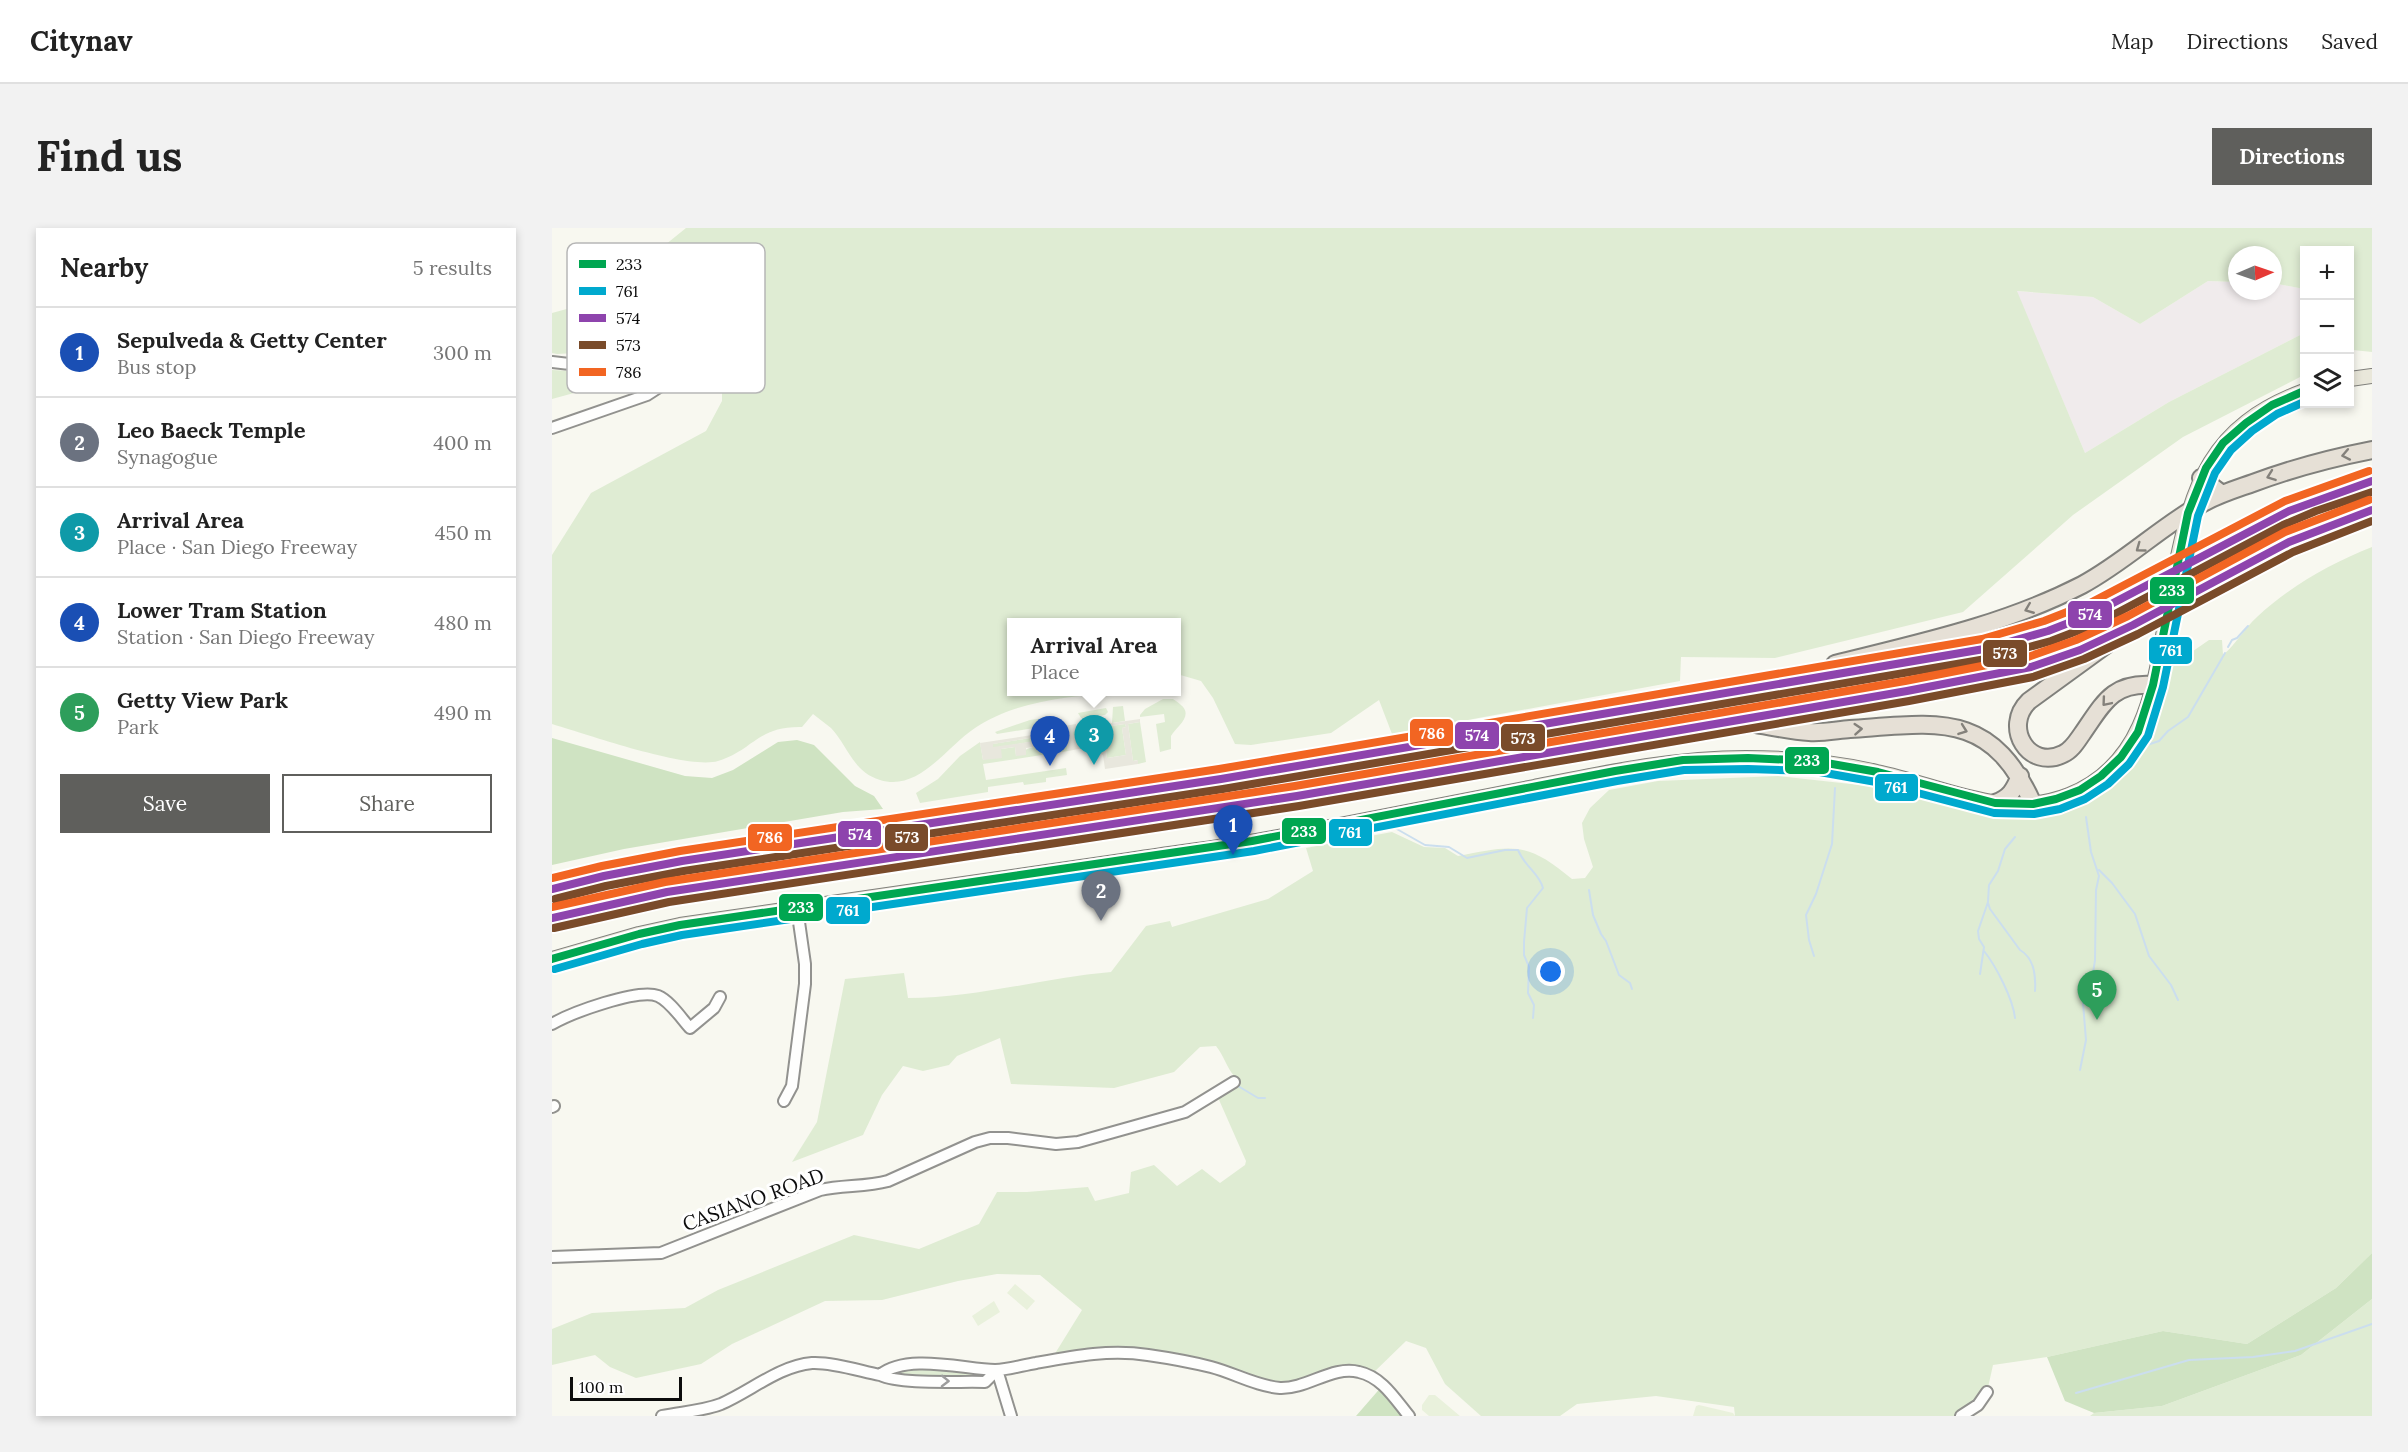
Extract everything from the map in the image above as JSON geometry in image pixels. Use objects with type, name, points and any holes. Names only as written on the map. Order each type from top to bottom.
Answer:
[{"type":"highway","points":[[1723,693],[1960,633],[2011,617],[2047,602],[2103,573],[2187,513],[2222,494],[2299,466],[2372,450]]},
{"type":"highway","points":[[2201,478],[2222,494]]},
{"type":"highway","points":[[552,918],[667,892],[1377,783],[1953,683],[2031,667],[2080,650],[2137,606],[2279,515],[2339,491],[2372,481]]},
{"type":"highway","points":[[2209,561],[2292,518],[2372,490]]},
{"type":"highway","points":[[2209,561],[2303,522],[2372,497]]},
{"type":"highway","points":[[552,889],[603,876],[682,861],[1206,782],[2013,642],[2070,623],[2204,587],[2306,534],[2372,510]]},
{"type":"highway","points":[[2137,606],[2028,701],[2019,714],[2018,734],[2024,746],[2036,755],[2049,757],[2063,754],[2074,745],[2111,695],[2130,685],[2153,685]]},
{"type":"highway","points":[[1735,720],[1810,732],[1926,724],[1947,725],[1975,734],[1993,745],[2008,759],[2020,776],[2033,804]]},
{"type":"highway","points":[[1995,803],[2013,792],[2020,776]]},
{"type":"main road","points":[[2354,378],[2372,376]]},
{"type":"main road","points":[[552,959],[660,929],[1252,841],[1683,760],[1772,758],[1837,764],[1899,777],[1995,803],[2033,804],[2056,799],[2080,790],[2111,767],[2130,746],[2138,732],[2153,685],[2187,513],[2201,478],[2223,443],[2246,423],[2272,405],[2300,393]]},
{"type":"street","points":[[552,362],[567,364]]},
{"type":"street","points":[[552,428],[650,393]]},
{"type":"street","points":[[784,1101],[792,1086],[805,984],[805,964],[797,908]]},
{"type":"street","points":[[552,1024],[568,1014],[630,996],[648,994],[659,996],[690,1028],[714,1008],[720,997]]},
{"type":"street","name":"CASIANO ROAD","points":[[552,1257],[661,1253],[820,1190],[836,1186],[873,1185],[888,1181],[976,1142],[990,1138],[1056,1144],[1078,1142],[1185,1112],[1234,1082]]},
{"type":"street","points":[[880,1375],[888,1368],[911,1365],[948,1365],[997,1370],[1101,1352],[1147,1355],[1211,1367],[1264,1386],[1280,1388],[1292,1388],[1340,1372],[1357,1371],[1371,1375],[1383,1385],[1409,1416]]},
{"type":"street","points":[[662,1416],[717,1405],[795,1366],[814,1363],[880,1375],[888,1379],[985,1382],[997,1370]]},
{"type":"street","points":[[997,1370],[1011,1416]]},
{"type":"street","points":[[1962,1416],[1978,1405],[1987,1392]]},
{"type":"shaded area","points":[[2208,281],[2228,282],[2228,300],[2282,300],[2282,285],[2300,288],[2300,335],[2169,402],[2085,453],[2016,291],[2093,297],[2140,324]]},
{"type":"shaded area","points":[[1140,719],[1140,722],[1128,724],[1133,761],[1138,760],[1138,764],[1105,769],[1103,755],[1091,754],[1090,747],[1068,751],[1066,739],[1052,741],[1053,750],[1043,752],[1042,746],[1026,748],[1026,755],[1016,756],[1015,747],[1001,749],[1002,758],[983,760],[980,743],[1058,731],[1058,727],[1076,724],[1077,728]],"holes":[[[1125,724],[1126,727],[1122,728],[1126,755],[1107,758],[1103,727]],[[1099,728],[1102,743],[1085,745],[1084,736],[1087,736],[1088,740],[1094,739],[1093,732],[1073,735],[1073,732]],[[1042,736],[1043,740],[993,747],[993,744]]]},
{"type":"green space","points":[[686,228],[2372,228],[2372,352],[2354,350],[2354,246],[2300,246],[2300,288],[2282,285],[2282,246],[2228,246],[2228,282],[2208,281],[2140,324],[2093,297],[2017,291],[2085,453],[2169,402],[2300,335],[2300,377],[2183,437],[2073,515],[1963,612],[1775,658],[1681,657],[1680,681],[1392,734],[1379,700],[1331,733],[1251,745],[1235,744],[1213,698],[1201,681],[1181,675],[1181,618],[1007,618],[1007,696],[1082,696],[1044,701],[1008,711],[975,728],[920,774],[907,780],[894,782],[880,780],[863,771],[831,728],[813,714],[802,727],[775,730],[730,756],[718,761],[704,762],[636,750],[552,724],[552,555],[591,493],[706,431],[722,401],[722,393],[765,393],[765,243],[668,243]]},
{"type":"green space","points":[[567,309],[567,353],[552,353],[552,313]]},
{"type":"green space","points":[[552,370],[567,371],[567,393],[574,393],[552,399]]},
{"type":"green space","points":[[2372,547],[2372,1253],[2336,1288],[2247,1344],[2163,1331],[2047,1357],[1993,1365],[1987,1392],[1961,1416],[1735,1416],[1734,1407],[1656,1396],[1577,1404],[1560,1416],[1481,1416],[1445,1384],[1426,1348],[1406,1341],[1371,1375],[1357,1371],[1292,1388],[1211,1367],[1101,1352],[1051,1360],[1082,1310],[1040,1275],[997,1274],[882,1300],[825,1301],[732,1344],[701,1364],[636,1378],[610,1367],[595,1355],[552,1365],[552,1329],[592,1313],[685,1308],[718,1290],[854,1235],[919,1249],[979,1224],[997,1192],[1088,1187],[1095,1201],[1129,1193],[1131,1172],[1154,1165],[1177,1186],[1202,1169],[1220,1183],[1245,1165],[1246,1161],[1216,1093],[1234,1076],[1216,1046],[1200,1047],[1174,1072],[1114,1088],[1011,1084],[1000,1038],[957,1056],[949,1065],[923,1071],[903,1066],[882,1095],[863,1135],[792,1162],[817,1122],[845,979],[904,973],[908,998],[959,995],[1111,972],[1146,926],[1170,921],[1172,927],[1268,899],[1313,871],[1306,848],[1392,832],[1424,847],[1445,848],[1458,856],[1506,848],[1519,849],[1543,858],[1572,879],[1585,878],[1593,867],[1584,839],[1582,823],[1590,808],[1609,790],[1658,781],[1778,776],[1887,788],[2005,819],[2038,819],[2072,809],[2109,789],[2141,754],[2158,722],[2170,667],[2209,640],[2222,640],[2223,655],[2269,606],[2326,568]]},
{"type":"green space","points":[[1163,699],[1173,699],[1185,709],[1186,713],[1183,721],[1171,736],[1171,749],[1160,752],[1156,724],[1165,722],[1164,714],[1140,717],[1140,715],[1145,709]]},
{"type":"green space","points":[[1123,706],[1125,721],[1112,723],[1113,707]]},
{"type":"green space","points":[[1106,708],[1108,712],[1105,715],[1081,718],[1078,713]]},
{"type":"green space","points":[[1052,717],[1054,721],[1052,725],[997,734],[995,732],[1030,720]]},
{"type":"green space","points":[[1140,722],[1146,762],[1138,764],[1137,760],[1133,761],[1128,724]]},
{"type":"green space","points":[[1125,724],[1126,727],[1122,728],[1126,755],[1107,758],[1103,727]]},
{"type":"green space","points":[[1099,728],[1102,743],[1085,746],[1083,736],[1093,732],[1073,735],[1072,732]]},
{"type":"green space","points":[[1043,736],[1043,740],[993,748],[992,744]]},
{"type":"green space","points":[[552,738],[685,776],[712,778],[733,770],[778,742],[797,740],[814,745],[855,786],[874,796],[883,809],[843,812],[624,849],[552,865]]},
{"type":"green space","points":[[1066,739],[1068,751],[983,764],[986,780],[1066,768],[1067,775],[1046,778],[1046,782],[1024,785],[1023,782],[988,787],[988,792],[920,803],[916,793],[938,779],[960,756],[980,742],[983,760],[1001,749],[1015,747],[1016,756],[1034,747],[1053,750],[1052,741]]},
{"type":"green space","points":[[2372,1253],[2372,1299],[2301,1355],[2162,1406],[2094,1413],[2065,1401],[2047,1357],[2163,1331],[2247,1344],[2336,1288]]},
{"type":"green space","points":[[1015,1284],[1035,1301],[1027,1310],[1007,1293]]},
{"type":"green space","points":[[2372,1299],[2372,1416],[2090,1416],[2094,1413],[2162,1406],[2301,1355]]},
{"type":"green space","points":[[994,1301],[1000,1312],[978,1326],[972,1316]]},
{"type":"green space","points":[[888,1368],[997,1370],[985,1382],[889,1379]]},
{"type":"green space","points":[[1383,1385],[1409,1416],[1356,1416]]},
{"type":"green space","points":[[1429,1395],[1435,1395],[1460,1416],[1429,1416],[1422,1410],[1422,1405]]},
{"type":"green space","points":[[1696,1406],[1733,1413],[1735,1416],[1693,1416]]},
{"type":"waterway","points":[[2228,647],[2232,640],[2248,626]]},
{"type":"waterway","points":[[2150,744],[2159,741],[2168,731],[2188,717],[2225,653]]},
{"type":"waterway","points":[[1814,956],[1809,940],[1806,915],[1816,894],[1832,844],[1835,788]]},
{"type":"waterway","points":[[2080,1070],[2086,1040],[2083,1003],[2092,980],[2095,960],[2096,890],[2099,876],[2091,852],[2086,817]]},
{"type":"waterway","points":[[1395,828],[1425,845],[1449,847],[1467,858],[1505,850],[1518,850],[1543,888],[1527,908],[1524,942],[1524,955],[1529,967],[1528,993],[1534,1005],[1533,1018]]},
{"type":"waterway","points":[[1980,974],[1984,947],[1979,939],[1978,931],[1988,902],[1989,885],[1998,871],[2005,849],[2015,837]]},
{"type":"waterway","points":[[2099,870],[2112,883],[2135,914],[2149,956],[2171,985],[2178,1000]]},
{"type":"waterway","points":[[1589,890],[1593,915],[1601,934],[1619,975],[1630,983],[1632,989]]},
{"type":"waterway","points":[[1988,903],[1990,909],[2031,963],[2035,991]]},
{"type":"waterway","points":[[1984,951],[2003,983],[2015,1018]]},
{"type":"waterway","points":[[1238,1086],[1258,1098],[1265,1098]]},
{"type":"waterway","points":[[2076,1393],[2189,1360],[2253,1357],[2295,1351],[2372,1324]]},
{"type":"transit line","name":"233","points":[[552,959],[639,934],[680,925],[1252,841],[1683,760],[1748,758],[1815,761],[1878,772],[1995,803],[2033,804],[2056,799],[2080,790],[2101,776],[2121,757],[2138,732],[2153,685],[2188,513],[2206,468],[2223,443],[2246,423],[2272,405],[2300,393]]},
{"type":"transit line","name":"761","points":[[555,969],[682,935],[1254,851],[1684,770],[1814,771],[1876,782],[1994,813],[2034,814],[2060,809],[2085,799],[2108,784],[2129,764],[2148,736],[2163,687],[2198,516],[2215,473],[2231,450],[2252,431],[2277,414],[2300,404]]},
{"type":"transit line","name":"786","points":[[552,878],[680,851],[1219,769],[1982,639],[2044,621],[2090,603],[2285,501],[2369,471]]},
{"type":"transit line","name":"574","points":[[552,889],[682,861],[1221,779],[1984,649],[2048,631],[2094,613],[2289,511],[2372,481]]},
{"type":"transit line","name":"573","points":[[555,899],[606,886],[684,871],[1223,789],[1986,659],[2051,641],[2098,623],[2283,525],[2372,492]]},
{"type":"transit line","name":"786","points":[[552,907],[665,882],[1295,786],[1905,681],[2028,657],[2076,640],[2128,616],[2285,532],[2369,500]]},
{"type":"transit line","name":"574","points":[[552,918],[667,892],[1297,796],[1907,691],[2031,667],[2080,650],[2133,625],[2289,542],[2372,510]]},
{"type":"transit line","name":"573","points":[[554,928],[669,902],[1299,806],[1909,701],[2033,677],[2084,659],[2138,634],[2293,552],[2372,521]]},
{"type":"place","name":"Arrival Area","points":[[1094,765]]},
{"type":"place","name":"Lower Tram Station","points":[[1050,766]]},
{"type":"place","name":"Sepulveda & Getty Center","points":[[1233,855]]},
{"type":"place","name":"Leo Baeck Temple","points":[[1101,921]]},
{"type":"place","name":"Getty View Park","points":[[2097,1020]]}]
